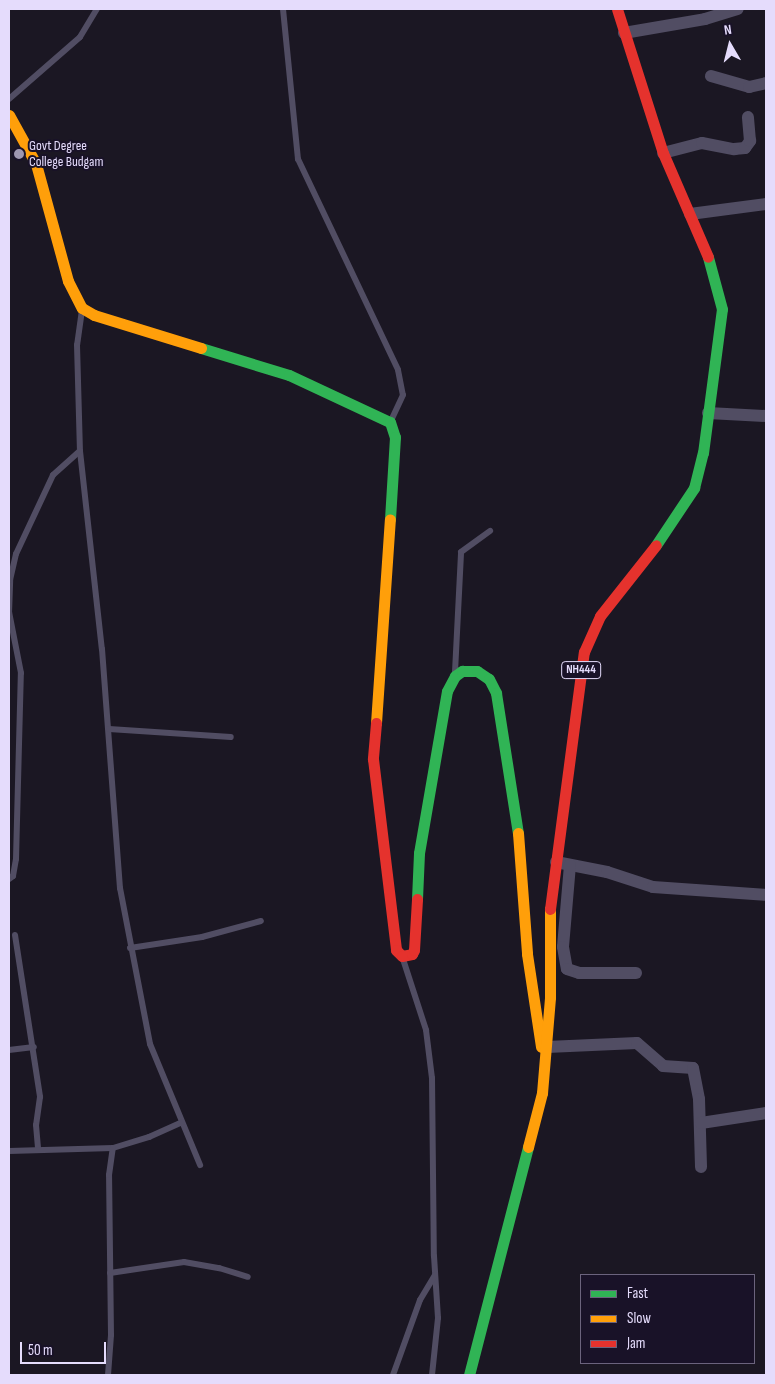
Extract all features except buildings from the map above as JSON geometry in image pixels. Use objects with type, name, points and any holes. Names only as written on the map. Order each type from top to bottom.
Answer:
[{"type":"main road","name":"NH444","points":[[469,1375],[542,1093],[547,1046],[550,909],[579,678],[590,635],[605,609],[686,504],[700,472],[722,309],[713,268],[663,153],[618,9]]},
{"type":"main road","points":[[9,115],[36,164],[68,281],[82,308],[94,315],[289,375],[390,422],[394,437],[394,475],[373,759],[396,950],[402,956],[412,954],[414,950],[419,853],[447,691],[455,676],[462,672],[476,670],[489,679],[496,693],[519,838],[530,983],[545,1068]]},
{"type":"street","points":[[624,33],[705,19],[737,9]]},
{"type":"street","points":[[711,76],[749,87],[766,83]]},
{"type":"street","points":[[663,153],[702,143],[734,149],[745,148],[750,141],[748,117]]},
{"type":"street","points":[[690,214],[766,204]]},
{"type":"street","points":[[708,413],[766,416]]},
{"type":"street","points":[[556,862],[621,875],[653,887],[766,895]]},
{"type":"street","points":[[570,865],[562,947],[567,969],[579,973],[636,973]]},
{"type":"street","points":[[547,1046],[638,1043],[662,1066],[690,1066],[697,1077],[702,1167]]},
{"type":"street","points":[[701,1123],[766,1113]]},
{"type":"lane","points":[[9,99],[80,37],[98,9]]},
{"type":"lane","points":[[284,9],[298,159],[398,370],[403,395],[390,422]]},
{"type":"lane","points":[[82,308],[77,346],[80,451],[109,729],[116,853],[130,948],[150,1044],[200,1164]]},
{"type":"lane","points":[[9,616],[10,580],[16,554],[53,474],[80,451]]},
{"type":"lane","points":[[455,676],[462,552],[490,531]]},
{"type":"lane","points":[[9,612],[21,673],[16,868],[9,879]]},
{"type":"lane","points":[[109,729],[231,737]]},
{"type":"lane","points":[[130,948],[202,937],[261,921]]},
{"type":"lane","points":[[14,935],[34,1047],[40,1097],[36,1125],[38,1150]]},
{"type":"lane","points":[[402,956],[428,1040],[432,1078],[434,1275],[438,1318],[432,1375]]},
{"type":"lane","points":[[9,1050],[34,1047]]},
{"type":"lane","points":[[9,1151],[113,1148],[149,1137],[182,1122]]},
{"type":"lane","points":[[108,1375],[109,1174],[113,1148]]},
{"type":"lane","points":[[110,1273],[184,1262],[219,1268],[248,1277]]},
{"type":"lane","points":[[393,1375],[420,1300],[434,1275]]},
{"type":"traffic: fast","points":[[656,545],[694,488],[703,453],[722,309],[708,257]]},
{"type":"traffic: fast","points":[[201,348],[289,375],[390,422],[395,437],[390,519]]},
{"type":"traffic: fast","points":[[417,899],[419,853],[447,691],[455,676],[462,671],[477,671],[489,679],[496,693],[518,833]]},
{"type":"traffic: fast","points":[[469,1375],[528,1147]]},
{"type":"traffic: slow","points":[[9,115],[36,164],[68,281],[82,308],[94,315],[201,348]]},
{"type":"traffic: slow","points":[[376,723],[390,519]]},
{"type":"traffic: slow","points":[[518,833],[527,954],[541,1047]]},
{"type":"traffic: slow","points":[[528,1147],[542,1093],[550,997],[550,909]]},
{"type":"traffic: jam","points":[[617,9],[663,153],[708,257]]},
{"type":"traffic: jam","points":[[550,909],[584,652],[600,616],[656,545]]},
{"type":"traffic: jam","points":[[376,723],[373,759],[396,950],[402,956],[412,954],[414,950],[417,899]]},
{"type":"place","name":"Govt Degree College Budgam","points":[[19,154]]}]
